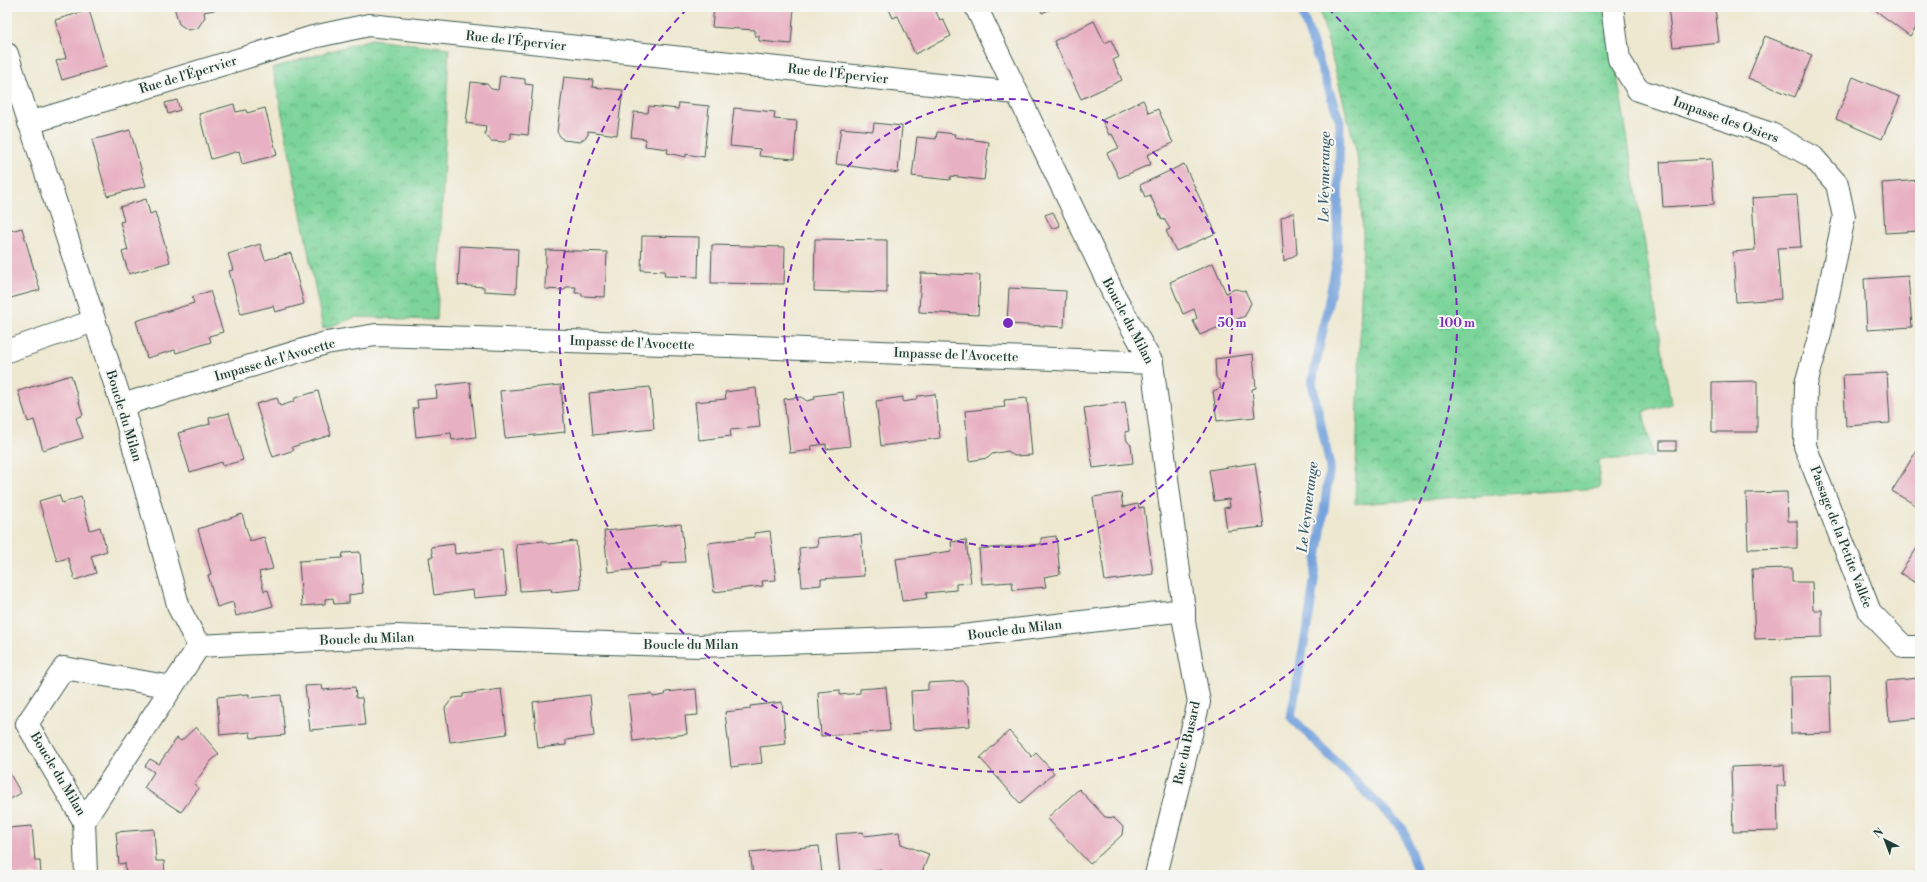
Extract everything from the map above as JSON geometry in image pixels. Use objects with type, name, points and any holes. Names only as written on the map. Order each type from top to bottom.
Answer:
[{"type":"street","name":"Boucle du Milan","points":[[199,646],[396,636],[691,646],[954,637],[1184,610],[1152,363],[1116,300],[976,7]]},
{"type":"street","name":"Impasse des Osiers","points":[[1612,7],[1620,59],[1638,90],[1771,134],[1813,158],[1837,184],[1844,217],[1820,334],[1806,384],[1805,446]]},
{"type":"street","name":"Rue de l'Épervier","points":[[29,123],[313,37],[370,16],[1016,93]]},
{"type":"street","name":"Boucle du Milan","points":[[7,54],[122,405],[179,608],[199,646]]},
{"type":"street","points":[[7,351],[94,321]]},
{"type":"street","name":"Impasse de l'Avocette","points":[[122,405],[326,343],[376,335],[721,346],[1152,363]]},
{"type":"street","name":"Passage de la Petite Vallée","points":[[1805,446],[1870,612],[1904,647],[1920,647]]},
{"type":"street","name":"Rue du Busard","points":[[1156,875],[1199,702],[1184,622],[1184,610]]},
{"type":"street","name":"Boucle du Milan","points":[[172,687],[64,668],[27,724],[84,821],[199,646]]},
{"type":"street","points":[[84,821],[86,875]]},
{"type":"green space","points":[[1319,7],[1606,7],[1671,404],[1643,412],[1653,457],[1599,460],[1600,488],[1355,504],[1363,234],[1357,154]]},
{"type":"green space","points":[[372,39],[449,48],[437,320],[356,317],[323,329],[272,68]]},
{"type":"building","points":[[174,7],[228,7],[204,12],[205,17],[198,28],[188,30],[179,24]]},
{"type":"building","points":[[714,7],[794,7],[791,44],[759,41],[759,36],[755,36],[755,30],[712,27]]},
{"type":"building","points":[[888,7],[938,7],[940,10],[936,12],[940,20],[943,19],[951,36],[915,54],[898,16],[893,18]]},
{"type":"building","points":[[1039,7],[1055,7],[1042,13]]},
{"type":"building","points":[[1668,7],[1715,7],[1719,42],[1673,47]]},
{"type":"building","points":[[1871,7],[1920,7],[1920,22],[1910,36]]},
{"type":"building","points":[[89,10],[106,67],[62,80],[56,61],[66,58],[55,20]]},
{"type":"building","points":[[1094,21],[1105,43],[1111,40],[1119,57],[1113,60],[1122,80],[1081,99],[1054,41]]},
{"type":"building","points":[[1765,36],[1812,55],[1795,97],[1748,78]]},
{"type":"building","points":[[500,76],[525,79],[525,84],[533,85],[528,135],[511,133],[511,138],[504,142],[491,141],[485,134],[486,126],[466,123],[471,82],[487,84],[491,89],[498,90]]},
{"type":"building","points":[[564,77],[593,80],[592,87],[623,90],[617,135],[588,131],[588,135],[580,142],[563,140],[557,132]]},
{"type":"building","points":[[1853,77],[1900,97],[1882,139],[1836,119]]},
{"type":"building","points":[[177,100],[180,110],[168,114],[165,103]]},
{"type":"building","points":[[1143,100],[1149,113],[1158,109],[1173,143],[1147,155],[1151,164],[1119,178],[1107,153],[1119,148],[1112,134],[1109,135],[1102,120]]},
{"type":"building","points":[[679,103],[709,106],[704,157],[686,154],[686,157],[667,153],[668,149],[645,146],[646,139],[631,137],[634,112],[648,113],[649,106],[678,109]]},
{"type":"building","points":[[234,104],[236,112],[246,110],[247,113],[265,108],[277,155],[242,164],[239,151],[211,159],[199,114]]},
{"type":"building","points":[[734,108],[775,112],[774,119],[797,121],[794,159],[759,156],[760,149],[730,146]]},
{"type":"building","points":[[874,123],[902,126],[898,173],[836,164],[841,128],[873,131]]},
{"type":"building","points":[[130,130],[146,186],[107,196],[92,140]]},
{"type":"building","points":[[937,132],[955,134],[954,137],[989,142],[984,180],[951,176],[950,180],[912,176],[917,137],[936,139]]},
{"type":"building","points":[[1711,159],[1714,204],[1663,207],[1660,162]]},
{"type":"building","points":[[1184,164],[1216,233],[1176,251],[1166,231],[1170,229],[1164,219],[1162,220],[1150,195],[1145,197],[1140,185]]},
{"type":"building","points":[[1920,180],[1920,231],[1885,233],[1882,183]]},
{"type":"building","points":[[1797,195],[1801,247],[1777,248],[1781,299],[1736,302],[1733,252],[1755,250],[1752,198]]},
{"type":"building","points":[[146,199],[150,214],[155,212],[170,262],[129,274],[122,252],[128,250],[120,222],[124,221],[120,207]]},
{"type":"building","points":[[1053,212],[1060,226],[1052,229],[1045,215]]},
{"type":"building","points":[[1294,212],[1297,254],[1284,261],[1281,218]]},
{"type":"building","points":[[22,228],[40,290],[7,299],[7,232]]},
{"type":"building","points":[[642,236],[699,237],[698,277],[664,276],[665,271],[641,270]]},
{"type":"building","points":[[815,239],[887,240],[887,293],[814,291]]},
{"type":"building","points":[[260,244],[265,260],[291,253],[304,304],[275,312],[273,306],[241,314],[229,271],[233,270],[228,254]]},
{"type":"building","points":[[712,245],[785,247],[784,284],[711,283]]},
{"type":"building","points":[[460,246],[518,249],[516,293],[484,291],[484,287],[458,285]]},
{"type":"building","points":[[546,250],[607,252],[605,297],[582,296],[582,293],[575,293],[576,287],[566,287],[565,290],[545,289]]},
{"type":"building","points":[[1213,263],[1226,293],[1235,289],[1245,291],[1251,303],[1245,316],[1200,335],[1193,321],[1197,318],[1194,309],[1183,314],[1170,282]]},
{"type":"building","points":[[921,273],[980,275],[978,315],[919,312]]},
{"type":"building","points":[[1908,276],[1912,327],[1867,330],[1864,279]]},
{"type":"building","points":[[1009,288],[1066,291],[1064,327],[1007,324]]},
{"type":"building","points":[[210,291],[223,332],[209,336],[211,342],[176,353],[175,350],[147,358],[136,321],[194,303],[192,297]]},
{"type":"building","points":[[1253,354],[1256,388],[1252,389],[1255,417],[1217,421],[1213,391],[1221,388],[1216,377],[1215,359]]},
{"type":"building","points":[[1887,373],[1890,423],[1846,426],[1843,375]]},
{"type":"building","points":[[71,375],[83,415],[76,418],[83,438],[43,450],[34,420],[28,422],[18,391]]},
{"type":"building","points":[[1757,381],[1757,432],[1712,432],[1712,382]]},
{"type":"building","points":[[470,382],[476,437],[452,440],[451,433],[416,437],[413,408],[418,408],[417,400],[437,398],[436,386]]},
{"type":"building","points":[[561,385],[565,432],[505,438],[500,391]]},
{"type":"building","points":[[650,387],[654,429],[593,435],[589,393]]},
{"type":"building","points":[[756,388],[760,427],[730,430],[731,436],[699,440],[695,402],[726,399],[725,392]]},
{"type":"building","points":[[318,391],[331,435],[292,447],[294,450],[273,457],[256,404],[277,398],[280,406],[293,402],[295,398]]},
{"type":"building","points":[[843,392],[850,446],[826,449],[826,444],[811,446],[812,450],[790,453],[784,399],[801,397],[807,401],[815,399],[814,396]]},
{"type":"building","points":[[935,394],[940,438],[881,446],[876,401],[903,397],[903,402],[915,400],[918,396]]},
{"type":"building","points":[[1027,398],[1032,455],[1014,456],[1008,451],[992,454],[988,458],[969,461],[965,411],[1005,407],[1004,400]]},
{"type":"building","points":[[1125,402],[1129,431],[1125,432],[1127,441],[1131,445],[1133,463],[1093,468],[1084,408]]},
{"type":"building","points":[[229,413],[243,460],[223,466],[222,462],[190,472],[178,433],[210,424],[209,418]]},
{"type":"building","points":[[1660,441],[1676,441],[1676,450],[1660,450]]},
{"type":"building","points":[[1920,445],[1920,508],[1892,491]]},
{"type":"building","points":[[1255,463],[1264,527],[1227,531],[1224,508],[1230,507],[1229,499],[1214,501],[1209,470]]},
{"type":"building","points":[[1787,492],[1788,521],[1797,521],[1797,548],[1748,549],[1746,493]]},
{"type":"building","points":[[1121,493],[1123,507],[1138,504],[1139,508],[1144,507],[1153,574],[1105,581],[1093,497]]},
{"type":"building","points":[[59,495],[62,503],[81,497],[90,530],[100,527],[107,551],[91,556],[96,573],[75,580],[68,558],[57,561],[39,501]]},
{"type":"building","points":[[242,514],[250,541],[264,537],[273,569],[259,572],[264,591],[268,590],[273,606],[236,616],[233,602],[217,607],[208,575],[211,574],[198,529]]},
{"type":"building","points":[[681,524],[685,562],[661,563],[661,567],[608,572],[604,531]]},
{"type":"building","points":[[770,531],[776,580],[762,581],[763,586],[714,592],[708,543],[755,537],[754,533]]},
{"type":"building","points":[[861,534],[864,576],[821,579],[821,585],[802,587],[799,548],[818,546],[817,538]]},
{"type":"building","points":[[1056,536],[1060,574],[1044,577],[1046,587],[1013,590],[1012,582],[982,584],[979,549],[1041,544],[1041,538]]},
{"type":"building","points":[[966,540],[971,583],[956,584],[956,590],[926,593],[927,598],[902,601],[896,559],[952,551],[951,542]]},
{"type":"building","points":[[543,541],[548,544],[576,541],[581,589],[552,592],[551,589],[520,591],[516,544]]},
{"type":"building","points":[[454,544],[455,554],[502,549],[507,595],[474,598],[473,590],[434,595],[429,557],[433,557],[431,547]]},
{"type":"building","points":[[1920,544],[1920,586],[1900,573]]},
{"type":"building","points":[[360,552],[363,593],[349,595],[349,603],[334,604],[333,598],[325,599],[325,604],[302,606],[299,561],[342,558],[343,553]]},
{"type":"building","points":[[1792,568],[1792,582],[1812,582],[1813,610],[1822,610],[1822,637],[1755,639],[1752,569]]},
{"type":"building","points":[[1830,676],[1832,733],[1791,734],[1790,677]]},
{"type":"building","points":[[1920,678],[1920,718],[1889,721],[1886,681]]},
{"type":"building","points":[[963,681],[967,686],[970,726],[913,730],[911,691],[928,690],[928,683]]},
{"type":"building","points":[[322,685],[323,690],[355,687],[356,698],[362,698],[365,725],[310,730],[305,686]]},
{"type":"building","points":[[886,687],[890,731],[821,736],[818,692],[840,690],[840,695],[860,693],[860,689]]},
{"type":"building","points":[[501,689],[507,734],[450,742],[445,708],[453,698],[463,697],[463,694]]},
{"type":"building","points":[[696,689],[698,715],[685,716],[687,734],[633,741],[628,696],[651,694],[653,697],[665,695],[666,692]]},
{"type":"building","points":[[249,694],[249,698],[281,695],[285,735],[251,738],[250,732],[220,735],[217,697]]},
{"type":"building","points":[[590,695],[594,736],[566,740],[566,745],[538,748],[533,702]]},
{"type":"building","points":[[782,702],[786,744],[760,747],[762,763],[731,767],[725,712],[750,709],[750,706]]},
{"type":"building","points":[[196,727],[219,754],[211,761],[194,784],[199,788],[181,812],[144,788],[154,772],[145,766],[150,759],[159,764],[177,738],[181,741]]},
{"type":"building","points":[[1009,731],[1032,757],[1036,753],[1054,773],[1020,803],[980,758]]},
{"type":"building","points":[[1784,765],[1785,786],[1777,786],[1778,831],[1733,832],[1731,767]]},
{"type":"building","points":[[7,769],[21,793],[7,801]]},
{"type":"building","points":[[1079,789],[1105,817],[1114,818],[1123,827],[1122,835],[1090,864],[1047,818]]},
{"type":"building","points":[[32,826],[35,861],[40,861],[41,875],[7,875],[7,828]]},
{"type":"building","points":[[154,829],[156,861],[164,861],[165,875],[126,875],[125,863],[119,864],[116,832]]},
{"type":"building","points":[[863,832],[864,836],[899,832],[901,844],[929,854],[921,875],[882,875],[881,870],[867,872],[868,875],[840,875],[836,834]]},
{"type":"building","points":[[819,846],[822,875],[753,875],[750,852]]},
{"type":"waterway","name":"Le Veymerange","points":[[1300,7],[1340,122],[1337,261],[1312,383],[1330,466],[1310,610],[1291,717],[1403,829],[1418,875]]}]
